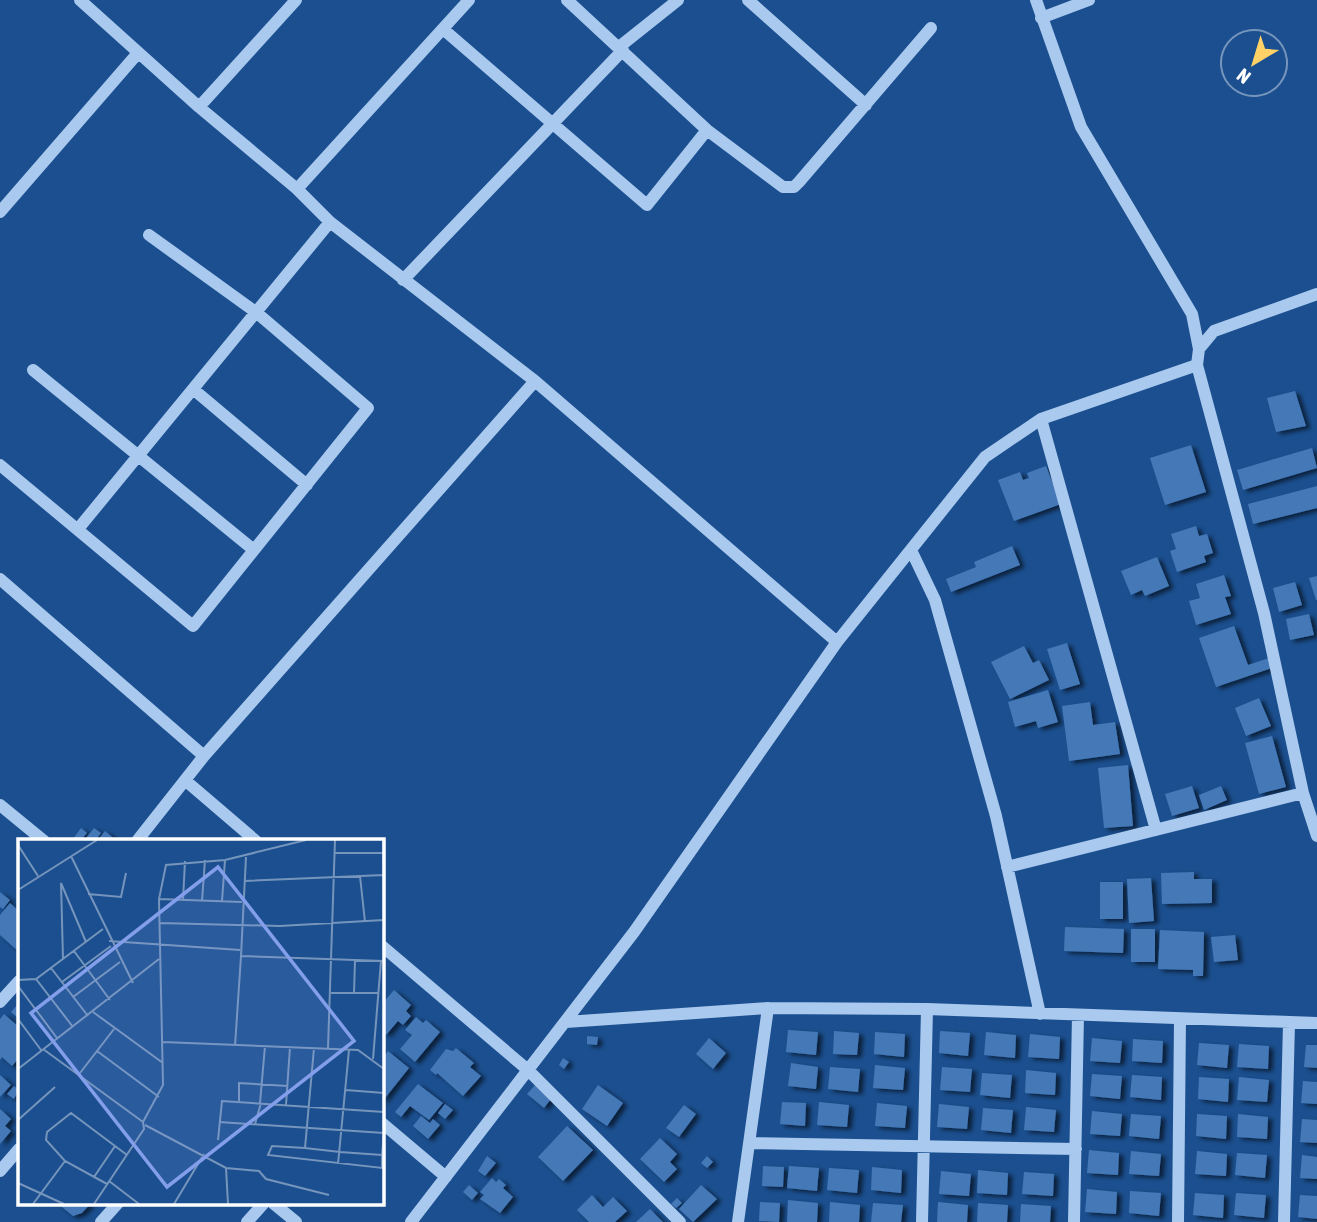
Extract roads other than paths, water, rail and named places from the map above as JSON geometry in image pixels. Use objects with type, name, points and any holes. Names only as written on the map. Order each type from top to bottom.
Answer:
[{"type":"street","points":[[80,0],[199,107],[298,189],[330,222],[535,382],[837,642]]},
{"type":"street","points":[[199,107],[296,0]]},
{"type":"street","points":[[298,189],[469,0]]},
{"type":"street","points":[[567,0],[706,130],[783,187],[794,187],[931,28]]},
{"type":"street","points":[[403,280],[554,124],[621,49],[678,0]]},
{"type":"street","points":[[748,0],[866,105]]},
{"type":"street","points":[[1036,0],[1081,127],[1192,314],[1199,349],[1197,365],[1264,613],[1303,793],[1317,836]]},
{"type":"street","points":[[1041,18],[1089,0]]},
{"type":"street","points":[[443,29],[647,205],[706,130]]},
{"type":"street","points":[[0,212],[138,53]]},
{"type":"street","points":[[78,529],[330,222]]},
{"type":"street","points":[[0,465],[193,626],[368,408],[257,313],[149,235]]},
{"type":"street","points":[[1199,349],[1214,331],[1317,294]]},
{"type":"street","points":[[1192,314],[1214,331]]},
{"type":"street","points":[[411,1222],[634,932],[837,642],[985,457],[1041,419],[1197,365]]},
{"type":"street","points":[[33,370],[254,550]]},
{"type":"street","points":[[139,839],[187,781],[204,756],[535,382]]},
{"type":"street","points":[[193,389],[307,485]]},
{"type":"street","points":[[1041,419],[1156,830]]},
{"type":"street","points":[[911,550],[935,600],[996,816],[1040,1014]]},
{"type":"street","points":[[0,579],[204,756]]},
{"type":"street","points":[[187,781],[254,839]]},
{"type":"street","points":[[1007,867],[1303,793]]},
{"type":"street","points":[[0,805],[42,839]]},
{"type":"street","points":[[383,947],[528,1070],[680,1222]]},
{"type":"street","points":[[0,1002],[18,986]]},
{"type":"street","points":[[566,1022],[768,1008],[927,1009],[1317,1023]]},
{"type":"street","points":[[738,1222],[768,1008]]},
{"type":"street","points":[[922,1222],[927,1009]]},
{"type":"street","points":[[1074,1222],[1078,1014]]},
{"type":"street","points":[[1178,1222],[1180,1019]]},
{"type":"street","points":[[1284,1222],[1289,1023]]},
{"type":"street","points":[[383,1124],[446,1177]]},
{"type":"street","points":[[751,1143],[1076,1149]]},
{"type":"street","points":[[0,1171],[18,1150]]},
{"type":"street","points":[[101,1222],[117,1204]]},
{"type":"street","points":[[247,1222],[263,1204]]},
{"type":"street","points":[[274,1204],[296,1222]]}]
